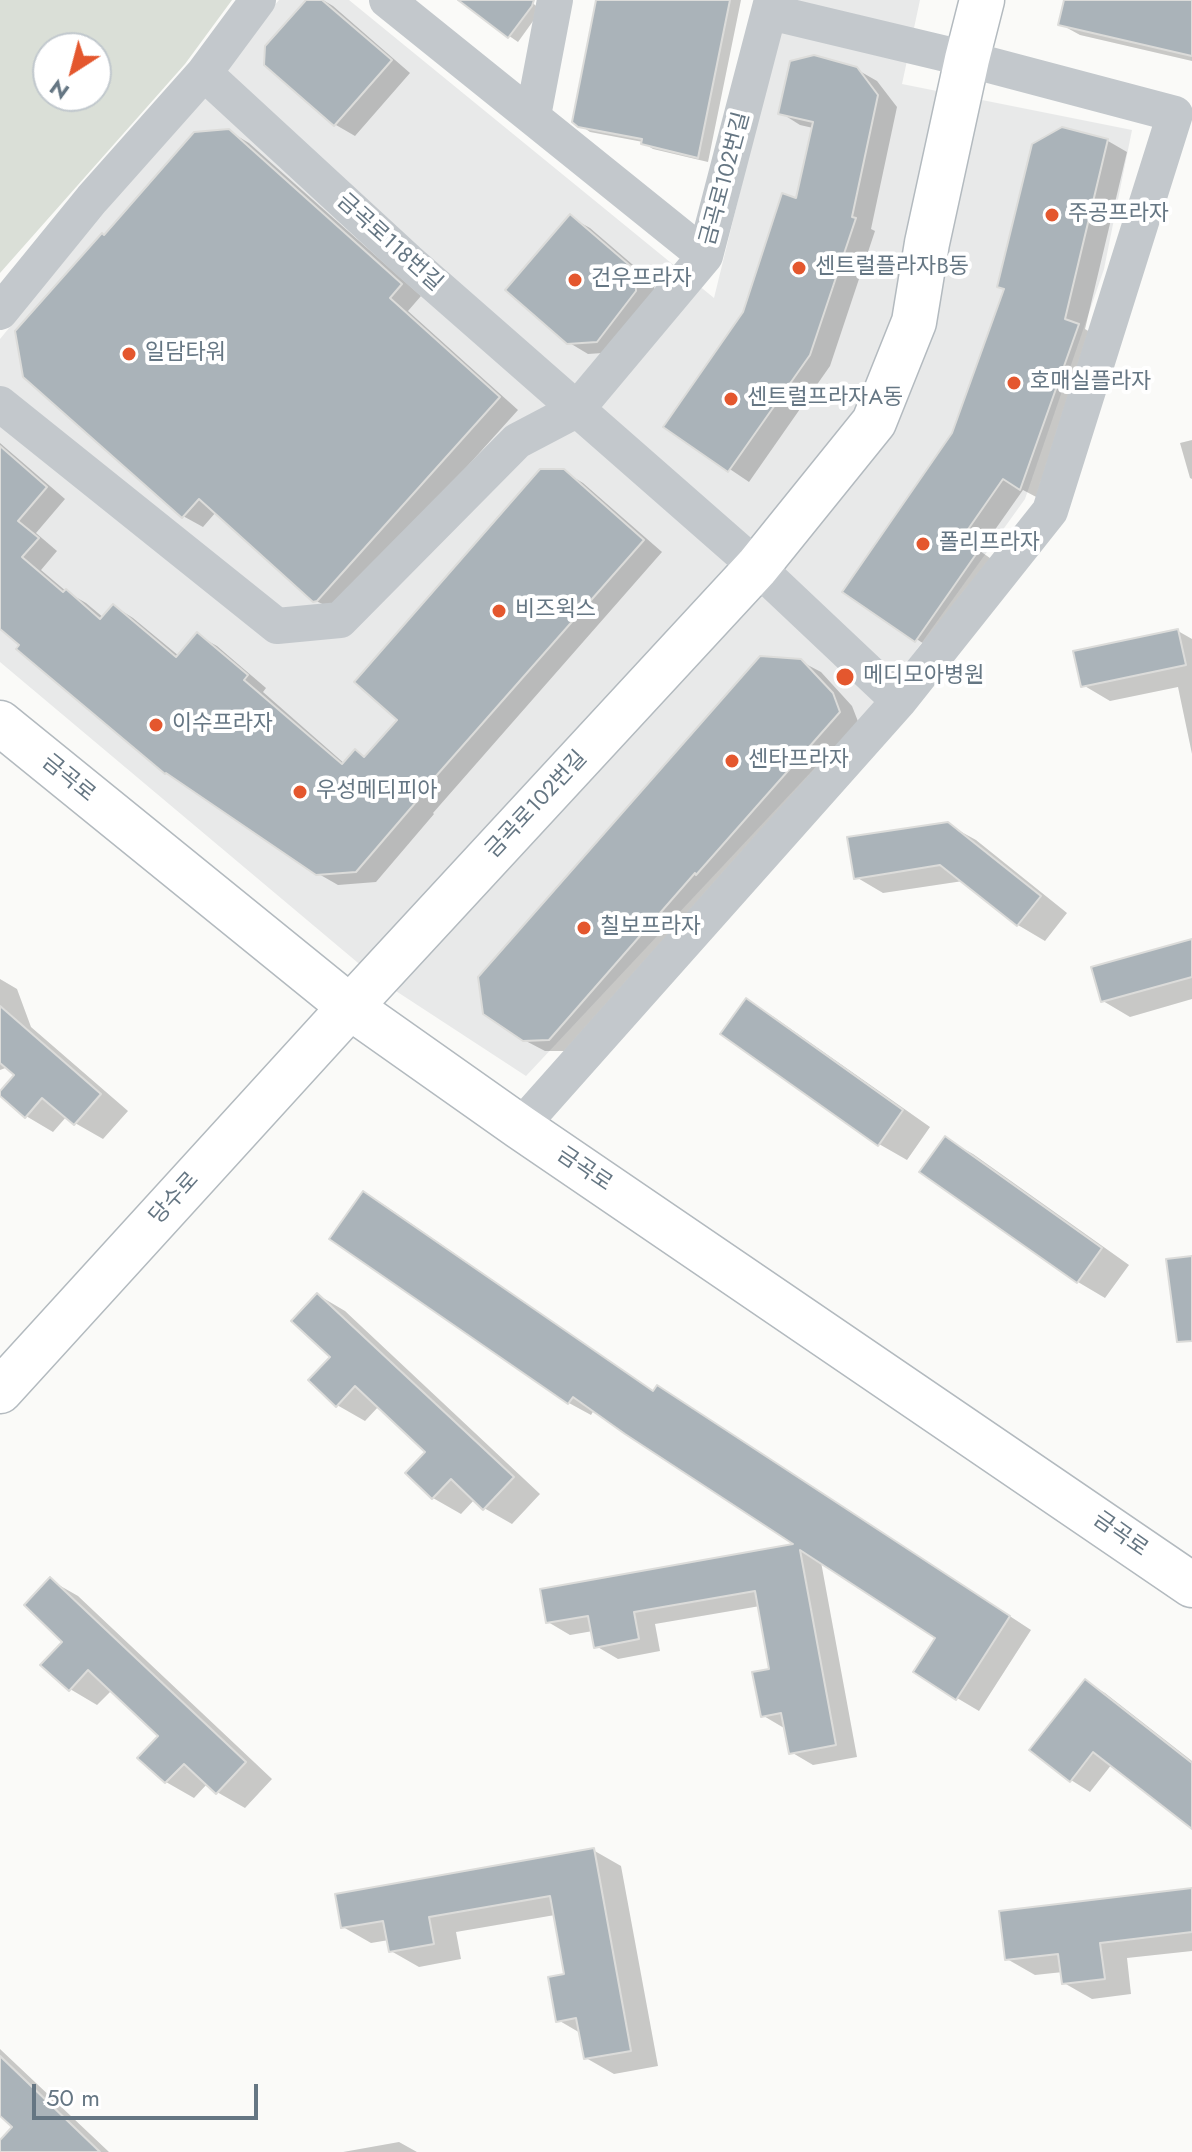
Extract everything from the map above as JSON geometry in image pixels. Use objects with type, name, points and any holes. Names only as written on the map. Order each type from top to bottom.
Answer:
[{"type":"street","points":[[0,312],[92,199],[204,73],[258,0]]},
{"type":"street","points":[[387,0],[705,256]]},
{"type":"street","points":[[533,116],[555,0]]},
{"type":"street","name":"금곡로102번길","points":[[350,1007],[757,567],[874,422],[914,322],[927,243],[982,0]]},
{"type":"street","name":"금곡로102번길","points":[[576,410],[705,256],[771,6],[967,59]]},
{"type":"street","points":[[520,1127],[899,701],[1050,511],[1175,114],[967,59]]},
{"type":"street","name":"금곡로118번길","points":[[204,73],[576,410]]},
{"type":"street","points":[[0,404],[277,626],[340,620],[517,441],[576,410],[757,567],[899,701]]},
{"type":"street","name":"금곡로","points":[[0,723],[350,1007],[520,1127],[1192,1585]]},
{"type":"street","name":"당수로","points":[[0,1391],[350,1007]]},
{"type":"shaded area","points":[[0,0],[232,0],[185,64],[0,273]]},
{"type":"shaded area","points":[[279,0],[349,0],[714,298],[787,0],[920,0],[902,84],[1132,130],[1104,269],[1025,499],[887,691],[526,1076],[376,978],[0,662],[0,339]]},
{"type":"building","points":[[306,0],[322,0],[392,60],[334,126],[264,65],[265,46]]},
{"type":"building","points":[[458,0],[534,0],[508,38]]},
{"type":"building","points":[[596,0],[730,0],[698,158],[641,144],[642,139],[578,127],[572,122]]},
{"type":"building","points":[[1064,0],[1192,0],[1192,56],[1058,25]]},
{"type":"building","points":[[814,55],[857,67],[878,95],[852,217],[856,218],[810,355],[728,472],[663,427],[743,312],[782,193],[796,198],[813,122],[778,114],[790,61]]},
{"type":"building","points":[[1062,127],[1108,139],[1065,319],[1079,324],[1020,490],[1003,479],[962,538],[979,550],[915,642],[842,592],[952,433],[1004,289],[997,287],[1032,144]]},
{"type":"building","points":[[229,129],[402,284],[390,298],[500,397],[313,602],[199,499],[182,518],[23,377],[15,331],[194,132]]},
{"type":"building","name":"건우프라자","points":[[570,214],[635,270],[636,291],[597,342],[567,344],[505,290]]},
{"type":"building","points":[[0,446],[47,487],[18,521],[39,538],[22,557],[100,619],[113,604],[176,657],[197,632],[248,675],[244,680],[342,764],[355,749],[364,757],[397,720],[354,682],[540,469],[564,469],[644,540],[414,801],[356,872],[316,875],[165,774],[16,649],[19,645],[0,629]]},
{"type":"building","points":[[1178,629],[1186,665],[1081,687],[1073,651]]},
{"type":"building","points":[[760,656],[801,659],[833,693],[840,712],[549,1040],[523,1041],[483,1014],[478,977]]},
{"type":"building","points":[[948,822],[1041,896],[1017,926],[940,865],[854,879],[847,837]]},
{"type":"building","points":[[1192,939],[1192,977],[1101,1002],[1091,967]]},
{"type":"building","points":[[746,998],[903,1110],[878,1146],[720,1034]]},
{"type":"building","points":[[0,1006],[101,1094],[74,1125],[42,1098],[25,1118],[0,1096],[0,1091],[14,1075],[0,1063]]},
{"type":"building","points":[[945,1136],[1102,1248],[1077,1283],[919,1172]]},
{"type":"building","points":[[363,1191],[653,1391],[657,1385],[1010,1616],[956,1700],[913,1672],[935,1638],[800,1550],[836,1745],[789,1754],[781,1713],[761,1717],[752,1672],[769,1669],[755,1591],[634,1612],[639,1639],[594,1648],[588,1616],[546,1623],[540,1589],[793,1544],[573,1397],[568,1404],[329,1239]]},
{"type":"building","points":[[1192,1256],[1192,1341],[1177,1342],[1166,1259]]},
{"type":"building","points":[[317,1293],[514,1477],[483,1510],[451,1479],[432,1499],[405,1473],[425,1452],[355,1386],[336,1407],[308,1380],[330,1357],[291,1321]]},
{"type":"building","points":[[50,1577],[246,1762],[216,1794],[184,1764],[165,1783],[137,1758],[158,1736],[88,1670],[69,1691],[40,1665],[62,1642],[24,1605]]},
{"type":"building","points":[[1085,1679],[1192,1763],[1192,1829],[1093,1752],[1070,1782],[1029,1750]]},
{"type":"building","points":[[594,1848],[631,2051],[584,2059],[576,2018],[556,2022],[548,1977],[564,1974],[550,1896],[429,1917],[434,1944],[389,1952],[383,1921],[341,1928],[335,1894]]},
{"type":"building","points":[[1192,1888],[1192,1932],[1100,1943],[1105,1979],[1062,1984],[1058,1954],[1005,1960],[999,1911]]},
{"type":"building","points":[[0,2056],[100,2152],[0,2152],[0,2140],[12,2127],[0,2116]]},
{"type":"place","name":"주공프라자","points":[[1052,215]]},
{"type":"place","name":"센트럴플라자B동","points":[[799,268]]},
{"type":"place","name":"건우프라자","points":[[575,280]]},
{"type":"place","name":"일담타워","points":[[129,354]]},
{"type":"place","name":"호매실플라자","points":[[1014,383]]},
{"type":"place","name":"센트럴프라자A동","points":[[731,399]]},
{"type":"place","name":"폴리프라자","points":[[923,544]]},
{"type":"place","name":"비즈윅스","points":[[499,611]]},
{"type":"place","name":"메디모아병원","points":[[845,677]]},
{"type":"place","name":"이수프라자","points":[[156,725]]},
{"type":"place","name":"센타프라자","points":[[732,761]]},
{"type":"place","name":"우성메디피아","points":[[300,792]]},
{"type":"place","name":"칠보프라자","points":[[584,928]]}]
